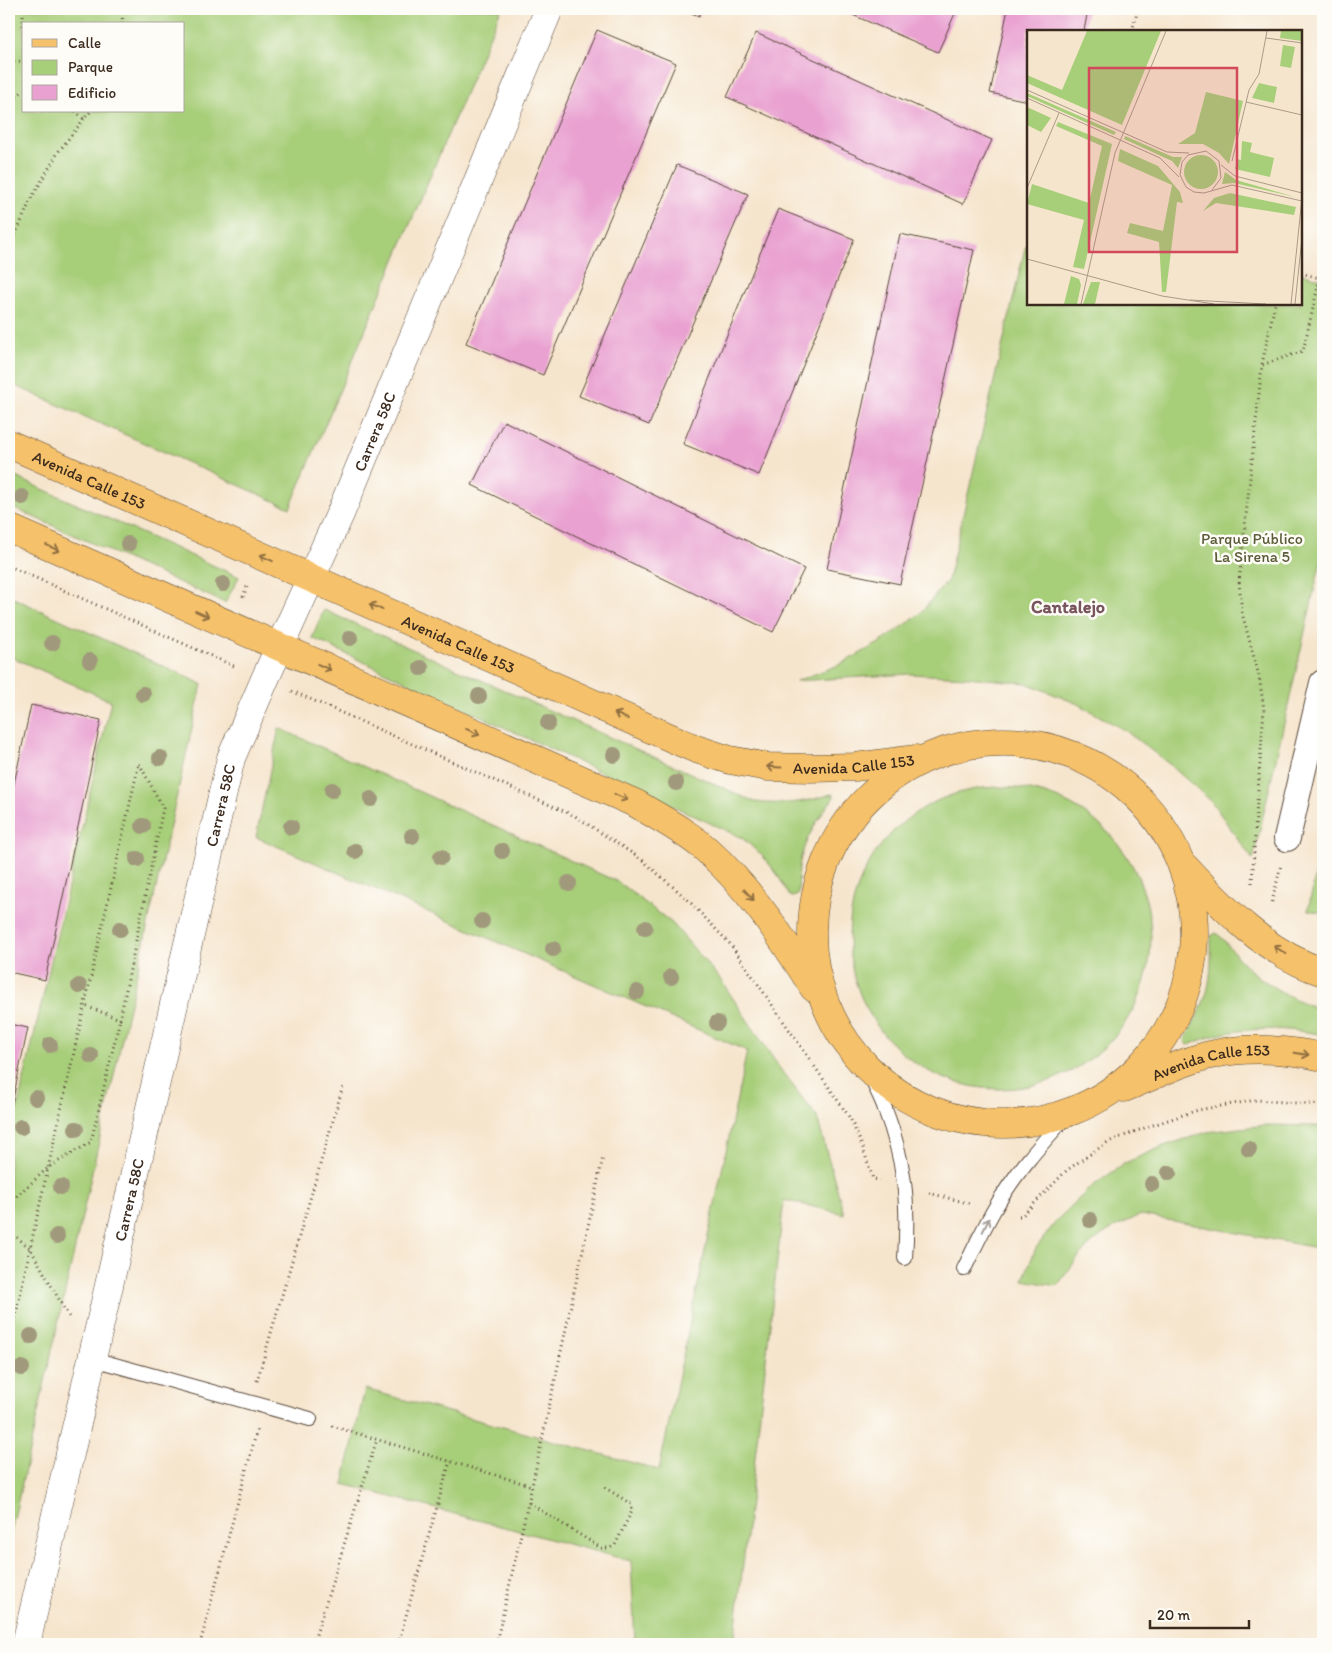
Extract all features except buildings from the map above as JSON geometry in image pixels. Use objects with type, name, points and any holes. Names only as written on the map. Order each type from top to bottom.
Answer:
[{"type":"main road","name":"Avenida Calle 153","points":[[9,444],[696,749],[730,760],[768,767],[855,767],[927,758]]},
{"type":"main road","points":[[9,528],[637,804],[683,832],[707,850],[750,895],[773,924],[824,1004],[843,1039],[867,1070],[902,1096],[942,1114],[984,1123],[1028,1122],[1070,1112],[1104,1096],[1131,1075],[1154,1051],[1173,1023],[1186,992],[1193,959],[1195,925],[1191,892],[1182,864],[1169,836],[1146,806],[1129,789],[1104,771],[1077,757],[1033,745],[986,743],[956,748],[927,758],[890,779],[859,807],[834,841],[818,880],[811,921],[813,963],[824,1004]]},
{"type":"main road","points":[[1182,864],[1219,903],[1251,931],[1282,952],[1311,968],[1323,972]]},
{"type":"main road","name":"Avenida Calle 153","points":[[1104,1096],[1216,1053],[1282,1051],[1323,1058]]},
{"type":"street","name":"Carrera 58C","points":[[26,1644],[231,758],[345,503],[549,9]]},
{"type":"street","points":[[1287,838],[1323,683]]},
{"type":"lane","points":[[867,1070],[885,1107],[898,1146],[906,1187],[905,1258]]},
{"type":"lane","points":[[964,1269],[994,1209],[1006,1191],[1029,1158],[1070,1112]]},
{"type":"lane","points":[[93,1359],[310,1419]]},
{"type":"path","points":[[23,9],[24,22]]},
{"type":"path","points":[[23,9],[23,22]]},
{"type":"path","points":[[122,22],[123,9]]},
{"type":"path","points":[[1132,30],[1138,9]]},
{"type":"path","points":[[9,62],[22,62]]},
{"type":"path","points":[[9,103],[22,92]]},
{"type":"path","points":[[76,112],[84,120]]},
{"type":"path","points":[[9,249],[37,189],[59,151],[90,112]]},
{"type":"path","points":[[1262,364],[1302,351],[1322,278],[1302,273]]},
{"type":"path","points":[[1252,883],[1264,709],[1259,676],[1242,614],[1239,582],[1262,364],[1275,305]]},
{"type":"path","points":[[9,566],[215,657]]},
{"type":"path","points":[[314,701],[575,816],[641,859],[687,899],[731,945],[850,1118],[864,1148],[873,1179]]},
{"type":"path","points":[[9,1203],[49,1167],[91,1142],[120,1019],[163,808],[139,763],[49,1167],[30,1248],[9,1348]]},
{"type":"path","points":[[1272,902],[1287,838]]},
{"type":"path","points":[[85,1006],[120,1019]]},
{"type":"path","points":[[200,1644],[257,1404],[343,1086]]},
{"type":"path","points":[[1022,1216],[1066,1170],[1108,1142],[1150,1126],[1198,1110],[1256,1100],[1323,1105]]},
{"type":"path","points":[[496,1644],[529,1503],[603,1157]]},
{"type":"path","points":[[921,1191],[968,1203]]},
{"type":"path","points":[[9,1231],[30,1248],[93,1359]]},
{"type":"path","points":[[310,1419],[532,1486]]},
{"type":"path","points":[[313,1644],[377,1439]]},
{"type":"path","points":[[398,1644],[450,1461]]},
{"type":"path","points":[[529,1503],[600,1548],[610,1548],[615,1545],[632,1511],[632,1507],[631,1504],[604,1487]]},
{"type":"green space","points":[[9,9],[501,9],[290,508],[9,383]]},
{"type":"green space","name":"Parque Público La Sirena 5","points":[[1027,245],[1027,305],[1302,305],[1302,273],[1323,279],[1323,552],[1253,860],[1211,801],[1169,764],[1126,731],[1078,704],[1026,683],[968,677],[909,674],[796,681],[839,665],[881,642],[919,615],[948,580]]},
{"type":"green space","points":[[9,474],[239,577],[225,603],[9,506]]},
{"type":"green space","points":[[9,596],[202,684],[9,1541],[9,1144],[111,701],[9,656]]},
{"type":"green space","points":[[324,610],[755,802],[794,802],[831,794],[834,795],[812,830],[804,848],[799,867],[798,895],[792,897],[789,895],[777,874],[762,855],[742,838],[312,638]]},
{"type":"green space","points":[[279,728],[618,882],[672,923],[720,979],[783,1073],[817,1117],[844,1214],[784,1200],[734,1644],[635,1644],[631,1561],[343,1484],[365,1389],[659,1470],[747,1051],[256,837]]},
{"type":"green space","points":[[1000,787],[1029,790],[1058,799],[1084,813],[1107,831],[1125,854],[1139,880],[1148,909],[1151,938],[1148,967],[1139,996],[1125,1022],[1107,1045],[1084,1063],[1058,1077],[1029,1086],[1000,1089],[971,1086],[942,1077],[916,1063],[893,1045],[875,1022],[861,996],[852,967],[849,938],[852,909],[861,880],[875,854],[893,831],[916,813],[942,799],[971,790]]},
{"type":"green space","points":[[1323,841],[1323,913],[1308,910]]},
{"type":"green space","points":[[1216,933],[1242,962],[1259,977],[1291,997],[1323,1010],[1323,1035],[1273,1029],[1238,1031],[1221,1034],[1189,1045],[1186,1044],[1185,1039],[1200,1010],[1209,985],[1211,936]]},
{"type":"green space","points":[[1267,1125],[1323,1127],[1323,1249],[1141,1215],[1108,1231],[1092,1243],[1076,1260],[1057,1286],[1023,1280],[1036,1248],[1058,1219],[1090,1188],[1125,1163],[1164,1146],[1207,1132]]},
{"type":"district","name":"Cantalejo","points":[[1068,607]]}]
